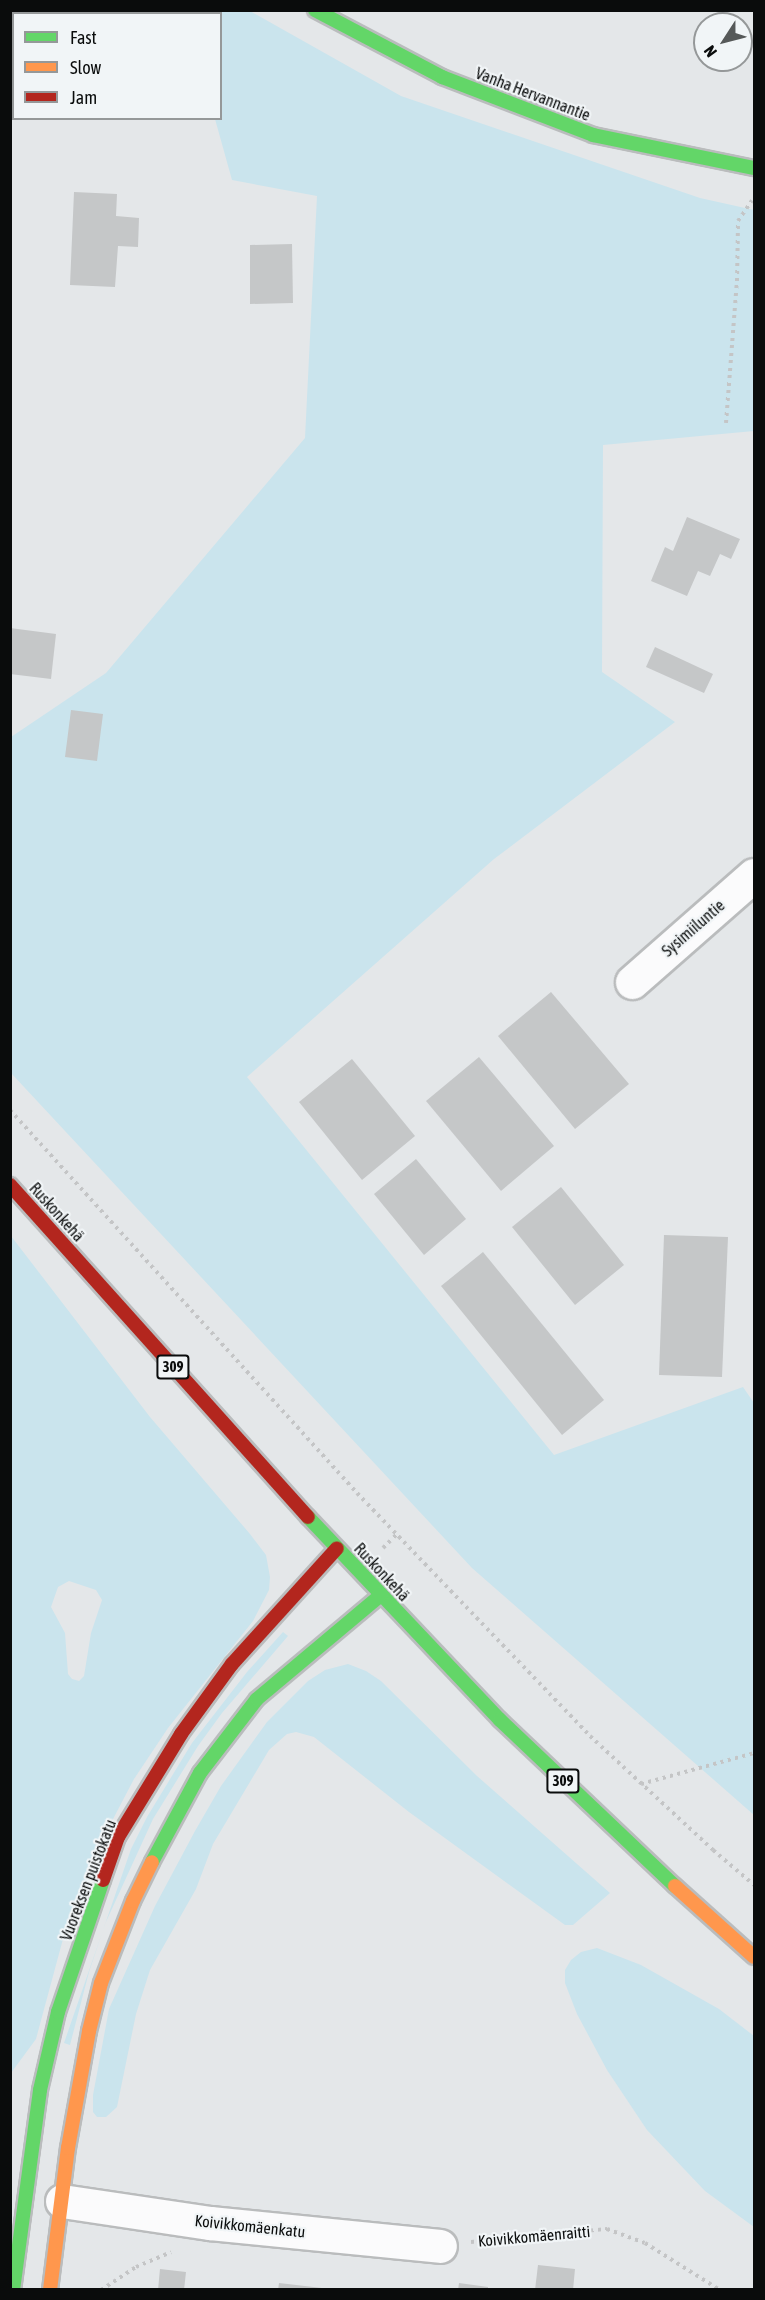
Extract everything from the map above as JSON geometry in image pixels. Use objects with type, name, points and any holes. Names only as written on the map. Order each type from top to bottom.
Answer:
[{"type":"main road","name":"Vanha Hervannantie","points":[[315,10],[442,77],[593,135],[754,168]]},
{"type":"main road","name":"Ruskonkehä","points":[[10,1185],[337,1548],[500,1720],[634,1851],[754,1957]]},
{"type":"main road","name":"Vuoreksen puistokatu","points":[[13,2289],[17,2194],[58,2012],[118,1837],[181,1734],[232,1664],[337,1548]]},
{"type":"main road","points":[[50,2289],[70,2136],[101,1983],[133,1901],[200,1773],[257,1699],[381,1595]]},
{"type":"main road","points":[[17,2194],[62,2200]]},
{"type":"street","name":"Sysimiiluntie","points":[[632,982],[754,875]]},
{"type":"street","name":"Koivikkomäenkatu","points":[[62,2200],[210,2223],[440,2246]]},
{"type":"path","points":[[726,423],[737,280],[738,220],[754,196]]},
{"type":"path","points":[[10,1110],[357,1493],[590,1737],[754,1885]]},
{"type":"path","points":[[640,1784],[754,1753]]},
{"type":"path","name":"Koivikkomäenraitti","points":[[440,2246],[607,2229],[645,2243],[720,2289]]},
{"type":"shaded area","points":[[250,11],[401,96],[700,198],[754,210],[754,431],[603,445],[602,672],[675,722],[494,859],[247,1077],[554,1455],[743,1387],[754,1403],[754,1815],[472,1568],[11,1073],[11,737],[106,673],[305,438],[317,196],[232,180],[215,120],[222,120],[222,12],[16,12]]},
{"type":"shaded area","points":[[11,1236],[150,1417],[266,1555],[270,1577],[269,1590],[253,1621],[168,1728],[134,1779],[112,1821],[63,1939],[36,2039],[11,2073]],"holes":[[[69,1581],[96,1590],[102,1600],[91,1633],[84,1676],[79,1681],[72,1679],[68,1674],[65,1633],[51,1607],[58,1587]]]},
{"type":"shaded area","points":[[283,1632],[288,1636],[222,1713],[198,1746],[153,1819],[105,1923],[131,1849],[147,1817],[192,1743],[247,1672]]},
{"type":"shaded area","points":[[348,1664],[366,1671],[381,1681],[477,1776],[610,1893],[573,1925],[565,1925],[409,1812],[314,1737],[296,1732],[287,1734],[269,1750],[213,1844],[196,1889],[150,1970],[136,2014],[117,2107],[106,2117],[97,2117],[93,2112],[93,2095],[109,2009],[155,1906],[195,1831],[221,1786],[267,1722],[308,1681],[325,1670]]},
{"type":"shaded area","points":[[102,1932],[89,1972],[70,2045],[64,2043]]},
{"type":"shaded area","points":[[597,1948],[641,1965],[719,2009],[754,2036],[754,2227],[705,2191],[647,2130],[607,2070],[577,2014],[565,1983],[565,1970],[571,1960],[581,1952]]},
{"type":"building","points":[[74,192],[117,194],[116,216],[139,218],[138,247],[118,246],[115,287],[70,285]]},
{"type":"building","points":[[292,244],[293,303],[250,304],[250,245]]},
{"type":"building","points":[[687,517],[740,539],[731,559],[720,554],[710,576],[698,571],[687,596],[651,581],[665,547],[673,551]]},
{"type":"building","points":[[10,628],[56,634],[51,679],[10,674]]},
{"type":"building","points":[[655,647],[713,674],[704,693],[646,667]]},
{"type":"building","points":[[71,710],[103,714],[97,761],[65,757]]},
{"type":"building","points":[[551,992],[629,1084],[575,1129],[498,1036]]},
{"type":"building","points":[[479,1057],[554,1146],[501,1191],[426,1101]]},
{"type":"building","points":[[352,1059],[415,1136],[362,1180],[299,1102]]},
{"type":"building","points":[[416,1159],[466,1219],[424,1255],[374,1194]]},
{"type":"building","points":[[561,1187],[624,1265],[575,1305],[512,1227]]},
{"type":"building","points":[[664,1235],[728,1237],[722,1377],[659,1375]]},
{"type":"building","points":[[483,1252],[604,1400],[562,1435],[441,1286]]},
{"type":"building","points":[[538,2265],[575,2269],[573,2290],[535,2290]]},
{"type":"building","points":[[160,2269],[186,2272],[184,2290],[158,2290]]},
{"type":"building","points":[[279,2283],[322,2288],[322,2290],[278,2290]]},
{"type":"building","points":[[459,2283],[488,2287],[488,2290],[458,2290]]},
{"type":"traffic: fast","points":[[315,10],[442,77],[593,135],[754,168]]},
{"type":"traffic: fast","points":[[308,1517],[500,1720],[675,1886]]},
{"type":"traffic: fast","points":[[152,1862],[200,1773],[257,1699],[381,1595]]},
{"type":"traffic: fast","points":[[13,2290],[40,2090],[58,2012],[103,1880]]},
{"type":"traffic: slow","points":[[50,2290],[68,2148],[89,2031],[101,1983],[133,1901],[152,1862]]},
{"type":"traffic: slow","points":[[675,1886],[754,1957]]},
{"type":"traffic: jam","points":[[10,1185],[308,1517]]},
{"type":"traffic: jam","points":[[103,1880],[118,1837],[181,1734],[232,1664],[337,1548]]}]
